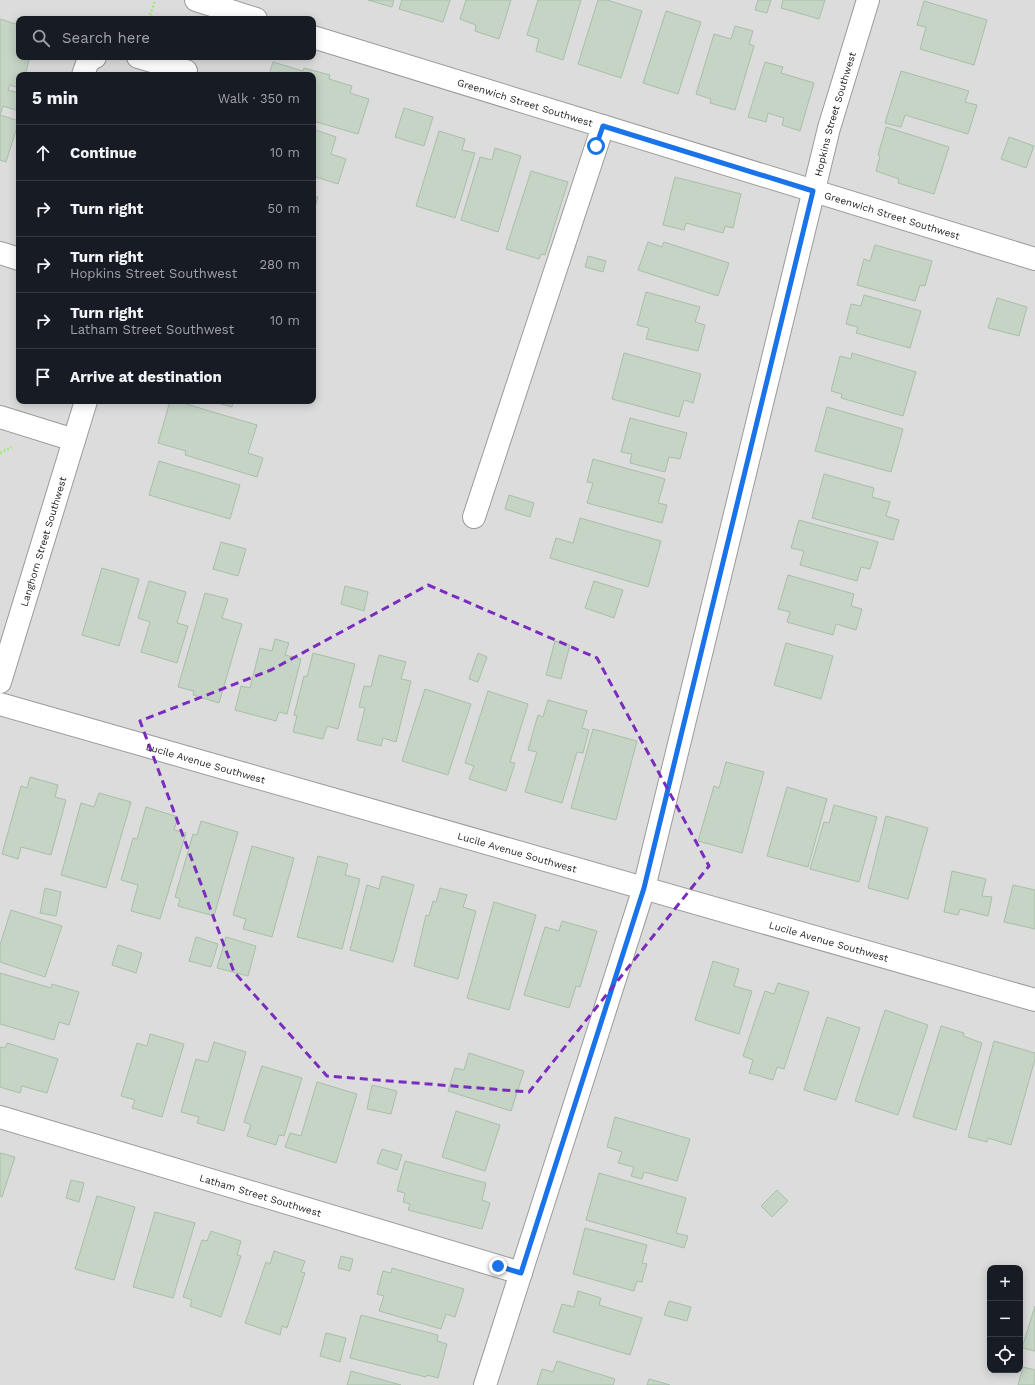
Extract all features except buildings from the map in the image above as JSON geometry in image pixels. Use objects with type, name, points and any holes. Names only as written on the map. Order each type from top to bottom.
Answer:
[{"type":"street","name":"Hopkins Street Southwest","points":[[485,1385],[644,888],[813,191],[829,128],[868,0]]},
{"type":"street","points":[[203,6],[244,16]]},
{"type":"street","name":"Greenwich Street Southwest","points":[[316,38],[1035,259]]},
{"type":"street","points":[[84,72],[90,60]]},
{"type":"street","points":[[151,60],[187,68]]},
{"type":"street","points":[[474,517],[603,126]]},
{"type":"street","points":[[0,253],[16,258]]},
{"type":"street","name":"Langhorn Street Southwest","points":[[0,682],[85,404]]},
{"type":"street","points":[[0,417],[74,440]]},
{"type":"street","name":"Lucile Avenue Southwest","points":[[0,704],[1035,1000]]},
{"type":"street","name":"Latham Street Southwest","points":[[0,1117],[521,1273]]},
{"type":"path","points":[[150,16],[155,0]]},
{"type":"path","points":[[0,453],[15,446]]},
{"type":"highlighted area","points":[[428,585],[597,658],[709,866],[529,1092],[327,1076],[234,972],[140,721],[271,670]]},
{"type":"shaded area","points":[[0,0],[1035,0],[1035,1385],[0,1385]]},
{"type":"route","points":[[498,1266],[521,1273],[644,888],[813,191],[603,126],[596,146]]}]
